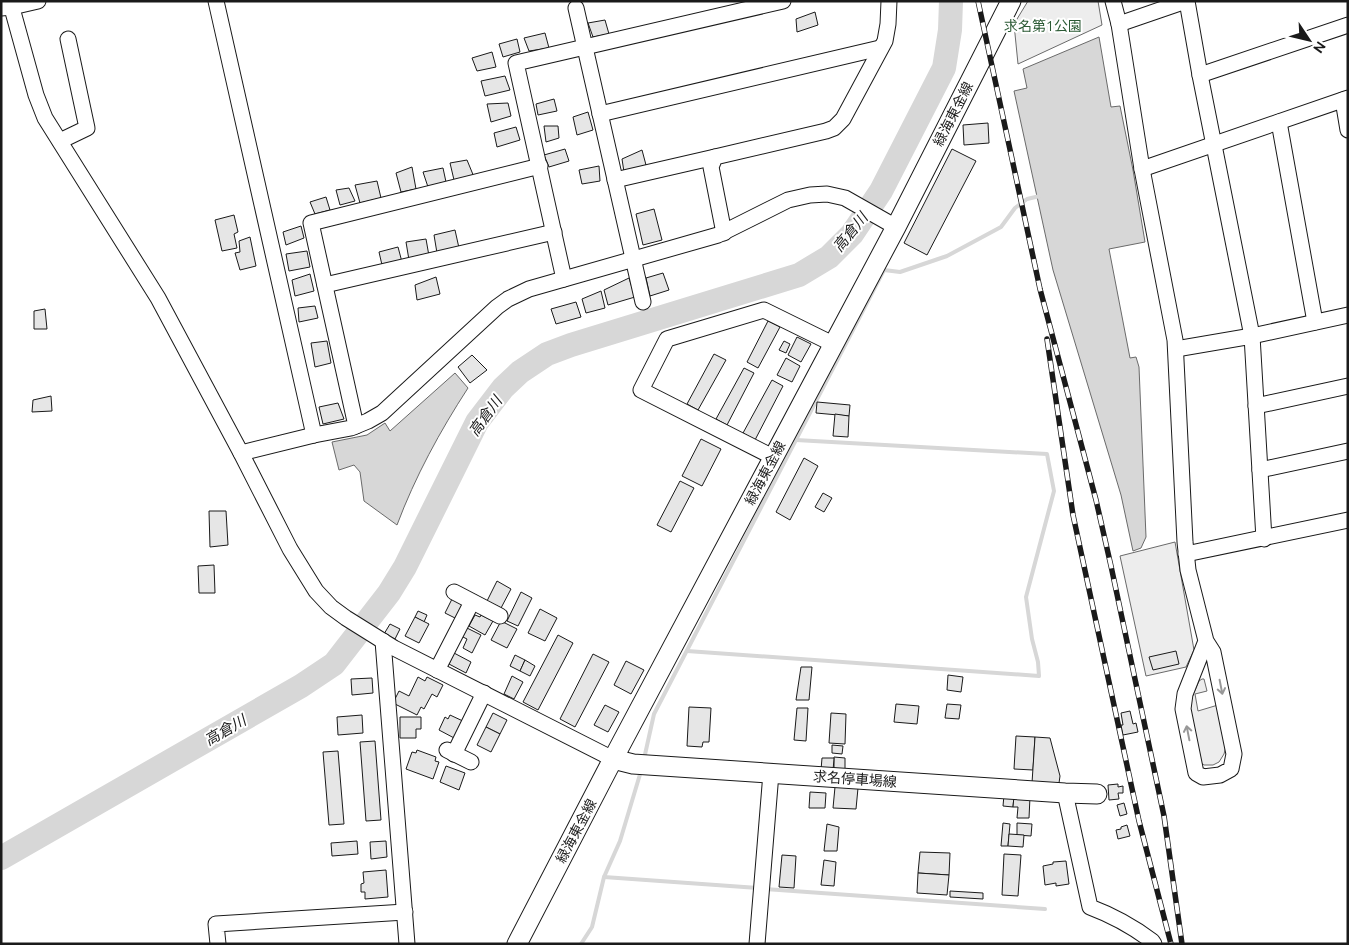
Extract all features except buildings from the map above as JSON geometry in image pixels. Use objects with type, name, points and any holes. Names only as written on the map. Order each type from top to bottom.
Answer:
[{"type":"main road","name":"緑海東金線","points":[[517,944],[833,344],[889,224],[1011,1]]},
{"type":"main road","name":"求名停車場線","points":[[613,759],[633,764],[1097,794]]},
{"type":"street","points":[[38,1],[8,5],[45,118],[158,298],[290,549],[316,591],[331,607],[383,641],[613,759]]},
{"type":"street","points":[[216,1],[314,435]]},
{"type":"street","points":[[564,279],[516,63],[783,1]]},
{"type":"street","points":[[615,180],[834,128],[843,119],[884,40],[888,24],[889,1]]},
{"type":"street","points":[[1113,1],[1119,24],[1142,169],[1176,349],[1188,570],[1206,641],[1213,652],[1219,675],[1234,754],[1231,769],[1220,775],[1203,777],[1196,773],[1183,709],[1186,694],[1206,641]]},
{"type":"street","points":[[1119,24],[1186,1],[1252,336],[1264,538]]},
{"type":"street","points":[[576,8],[643,302]]},
{"type":"street","points":[[1200,75],[1348,25]]},
{"type":"street","points":[[60,141],[87,128],[68,39]]},
{"type":"street","points":[[600,114],[880,48]]},
{"type":"street","points":[[1142,169],[1345,99],[1348,130]]},
{"type":"street","points":[[1279,122],[1315,322]]},
{"type":"street","points":[[715,157],[711,167],[724,233]]},
{"type":"street","points":[[356,426],[311,223],[540,166]]},
{"type":"street","points":[[241,454],[314,435],[351,428],[368,421],[382,412],[497,307],[508,299],[529,289],[724,233],[788,200],[810,195],[827,194],[845,198],[889,224]]},
{"type":"street","points":[[325,285],[554,232]]},
{"type":"street","points":[[773,457],[641,390],[667,338],[764,310],[833,344]]},
{"type":"street","points":[[1176,349],[1252,336],[1348,315]]},
{"type":"street","points":[[1256,406],[1348,386]]},
{"type":"street","points":[[1260,470],[1348,451]]},
{"type":"street","points":[[1186,554],[1348,520]]},
{"type":"street","points":[[454,592],[500,616]]},
{"type":"street","points":[[437,670],[472,602]]},
{"type":"street","points":[[383,641],[408,944]]},
{"type":"street","points":[[471,762],[451,752],[484,694]]},
{"type":"street","points":[[757,944],[771,773]]},
{"type":"street","points":[[1065,793],[1090,907],[1131,925],[1154,944]]},
{"type":"street","points":[[218,944],[216,924],[405,912]]},
{"type":"shaded area","name":"求名第1公園","points":[[1028,1],[1098,1],[1102,25],[1018,64],[1014,24]]},
{"type":"shaded area","points":[[1099,37],[1111,107],[1120,106],[1145,242],[1109,249],[1130,358],[1136,357],[1139,367],[1146,537],[1141,548],[1133,551],[1121,495],[1053,270],[1014,91],[1027,88],[1023,69]]},
{"type":"shaded area","points":[[455,373],[468,388],[429,455],[397,525],[364,501],[360,472],[354,465],[339,470],[332,442],[367,435],[385,423],[390,431]]},
{"type":"shaded area","points":[[1175,542],[1194,650],[1186,667],[1146,676],[1120,556]]},
{"type":"shaded area","points":[[1204,679],[1207,691],[1195,694],[1198,711],[1218,705],[1226,746],[1219,762],[1213,765],[1204,765],[1197,760],[1189,704],[1199,681]]},
{"type":"waterway","name":"高倉川","points":[[1,858],[301,686],[334,664],[389,593],[405,567],[477,422],[503,388],[520,372],[547,354],[571,345],[799,275],[829,257],[852,234],[881,191],[944,68],[950,30],[951,1]]},
{"type":"waterway","points":[[644,759],[654,714],[884,270],[900,272],[947,256],[1001,227],[1015,208],[1027,199],[1040,196]]},
{"type":"waterway","points":[[687,651],[1039,676],[1026,597],[1054,491],[1047,454],[796,440]]},
{"type":"waterway","points":[[641,771],[620,841],[604,877],[758,888]]},
{"type":"waterway","points":[[581,944],[592,927],[604,877]]},
{"type":"waterway","points":[[765,889],[1045,909]]},
{"type":"railway","points":[[978,1],[1040,289],[1096,500],[1111,566],[1164,816],[1182,944]]},
{"type":"railway","points":[[1047,339],[1073,515],[1139,821],[1171,944]]}]
